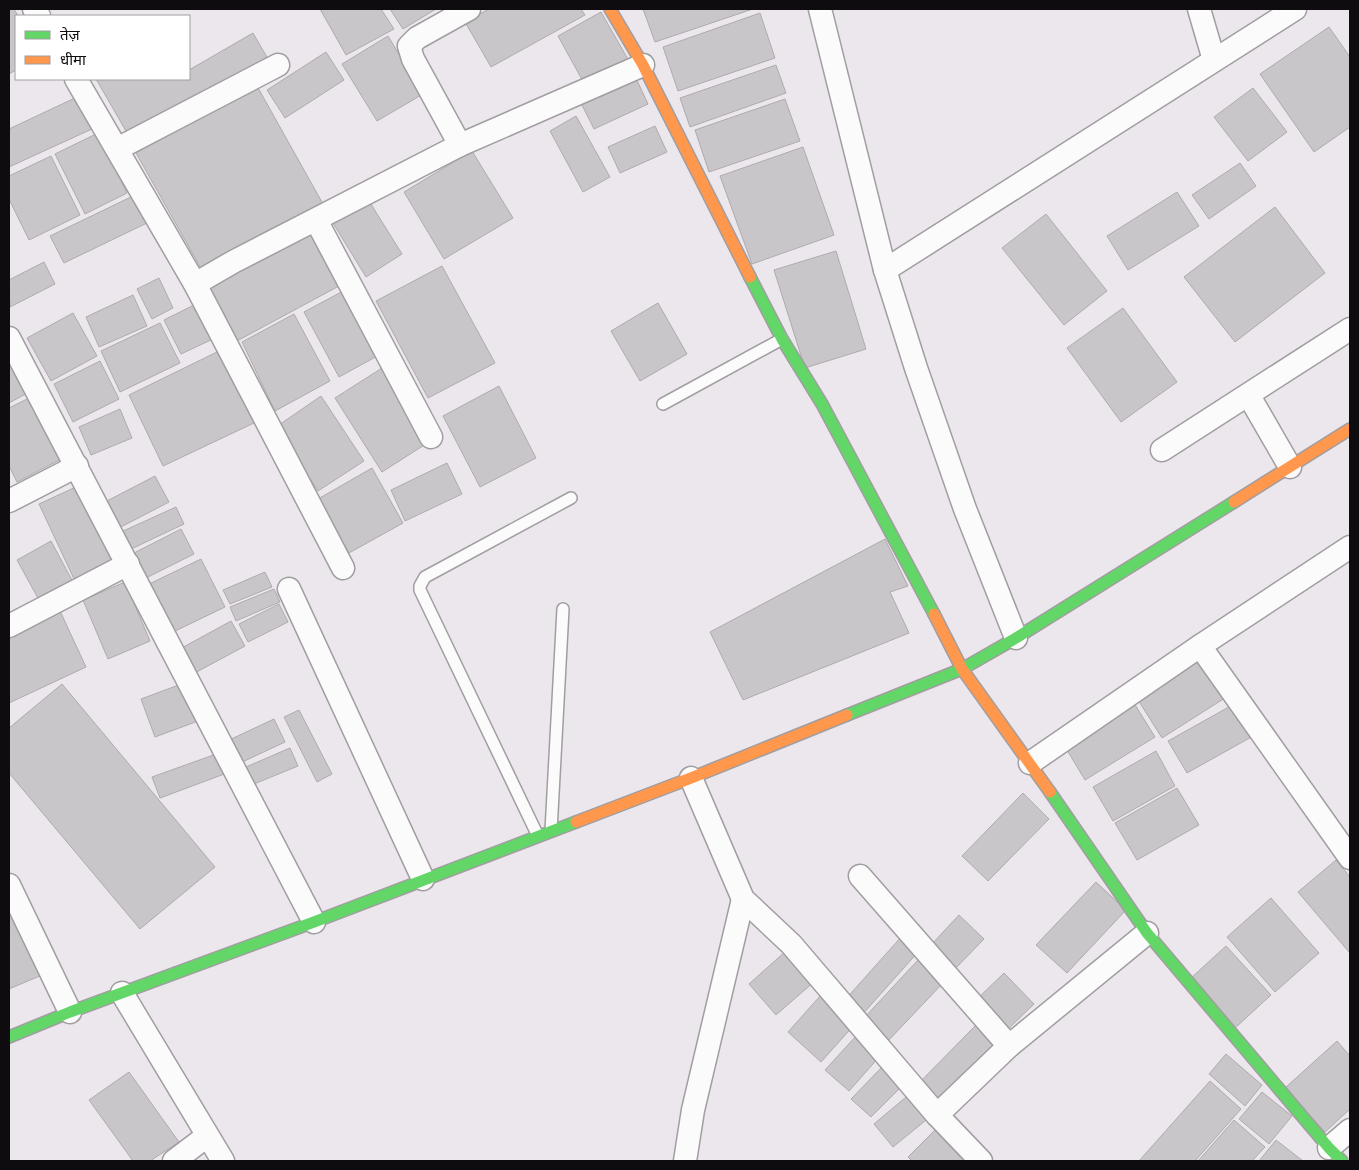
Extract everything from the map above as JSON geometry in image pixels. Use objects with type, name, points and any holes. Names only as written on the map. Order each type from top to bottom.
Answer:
[{"type":"street","points":[[460,145],[413,59],[409,46],[417,38],[469,9]]},
{"type":"street","points":[[610,9],[643,64],[782,339],[826,412],[962,670],[1030,763],[1147,933],[1335,1155],[1350,1130]]},
{"type":"street","points":[[820,9],[886,270],[916,368],[964,510],[1016,638]]},
{"type":"street","points":[[1199,9],[1214,60]]},
{"type":"street","points":[[886,270],[1295,9]]},
{"type":"street","points":[[195,284],[233,262],[460,145],[643,64]]},
{"type":"street","points":[[117,149],[278,65]]},
{"type":"street","points":[[77,80],[195,284],[343,568]]},
{"type":"street","points":[[316,220],[431,437]]},
{"type":"street","points":[[1162,450],[1350,329]]},
{"type":"street","points":[[9,338],[314,922]]},
{"type":"street","points":[[1248,396],[1290,467]]},
{"type":"street","points":[[9,1037],[70,1012],[314,922],[691,778],[950,673],[962,670],[1350,429]]},
{"type":"street","points":[[9,501],[77,466]]},
{"type":"street","points":[[1030,763],[1200,646],[1348,552]]},
{"type":"street","points":[[9,626],[128,564]]},
{"type":"street","points":[[289,589],[423,879]]},
{"type":"street","points":[[1200,646],[1350,858]]},
{"type":"street","points":[[691,778],[743,899],[791,944],[937,1115],[980,1161]]},
{"type":"street","points":[[860,876],[1009,1046]]},
{"type":"street","points":[[9,885],[70,1012]]},
{"type":"street","points":[[684,1161],[693,1110],[743,899]]},
{"type":"street","points":[[937,1115],[1009,1046],[1147,933]]},
{"type":"street","points":[[122,993],[223,1161]]},
{"type":"street","points":[[174,1161],[207,1136]]},
{"type":"lane","points":[[663,404],[782,339]]},
{"type":"lane","points":[[538,836],[424,599],[420,586],[425,577],[571,498]]},
{"type":"lane","points":[[551,831],[563,609]]},
{"type":"building","points":[[9,9],[14,9],[17,15],[15,15],[15,71],[9,74]]},
{"type":"building","points":[[320,9],[381,9],[394,29],[346,55]]},
{"type":"building","points":[[390,9],[436,9],[403,29]]},
{"type":"building","points":[[489,9],[581,9],[585,15],[491,67],[465,22]]},
{"type":"building","points":[[643,9],[753,9],[655,42]]},
{"type":"building","points":[[601,12],[629,61],[585,85],[558,36]]},
{"type":"building","points":[[760,13],[775,58],[678,91],[663,47]]},
{"type":"building","points":[[1329,27],[1350,57],[1350,127],[1314,152],[1260,74]]},
{"type":"building","points":[[253,33],[268,59],[130,138],[97,80],[190,80],[190,69]]},
{"type":"building","points":[[388,36],[423,94],[377,121],[342,64]]},
{"type":"building","points":[[326,52],[344,80],[285,118],[267,90]]},
{"type":"building","points":[[776,65],[786,93],[690,127],[680,98]]},
{"type":"building","points":[[634,74],[648,104],[594,129],[580,101]]},
{"type":"building","points":[[257,86],[323,204],[202,270],[136,153]]},
{"type":"building","points":[[1253,88],[1287,132],[1248,161],[1214,117]]},
{"type":"building","points":[[77,97],[92,129],[9,167],[9,129]]},
{"type":"building","points":[[785,99],[800,141],[709,172],[695,130]]},
{"type":"building","points":[[576,116],[610,177],[583,192],[550,131]]},
{"type":"building","points":[[655,126],[667,152],[620,173],[608,147]]},
{"type":"building","points":[[98,133],[127,193],[85,214],[55,154]]},
{"type":"building","points":[[803,147],[834,235],[752,264],[720,176]]},
{"type":"building","points":[[472,151],[513,218],[444,259],[404,192]]},
{"type":"building","points":[[51,156],[80,215],[29,240],[9,199],[9,176]]},
{"type":"building","points":[[1240,163],[1256,186],[1209,219],[1192,195]]},
{"type":"building","points":[[1177,192],[1199,226],[1128,270],[1107,236]]},
{"type":"building","points":[[135,195],[149,222],[64,263],[50,236]]},
{"type":"building","points":[[369,201],[402,254],[366,277],[333,223]]},
{"type":"building","points":[[1275,207],[1325,273],[1235,342],[1184,277]]},
{"type":"building","points":[[1046,214],[1107,291],[1064,325],[1002,248]]},
{"type":"building","points":[[311,233],[339,286],[237,341],[207,289]]},
{"type":"building","points":[[836,251],[866,349],[805,368],[774,270]]},
{"type":"building","points":[[44,262],[55,284],[10,307],[9,280]]},
{"type":"building","points":[[442,266],[495,363],[428,398],[376,301]]},
{"type":"building","points":[[159,278],[173,308],[152,319],[137,289]]},
{"type":"building","points":[[345,290],[381,354],[339,377],[304,312]]},
{"type":"building","points":[[133,295],[147,326],[99,347],[86,317]]},
{"type":"building","points":[[658,303],[687,354],[640,381],[611,331]]},
{"type":"building","points":[[196,304],[213,339],[181,354],[164,320]]},
{"type":"building","points":[[1123,308],[1177,382],[1121,422],[1067,348]]},
{"type":"building","points":[[73,313],[97,356],[51,381],[27,338]]},
{"type":"building","points":[[294,314],[330,381],[275,411],[242,342]]},
{"type":"building","points":[[160,323],[180,363],[120,392],[101,351]]},
{"type":"building","points":[[219,351],[254,423],[163,466],[129,395]]},
{"type":"building","points":[[9,353],[31,391],[9,403]]},
{"type":"building","points":[[100,361],[119,399],[73,422],[54,384]]},
{"type":"building","points":[[382,368],[429,442],[382,472],[335,398]]},
{"type":"building","points":[[499,386],[536,458],[480,487],[443,416]]},
{"type":"building","points":[[321,396],[364,461],[318,491],[276,427]]},
{"type":"building","points":[[31,397],[63,458],[17,482],[9,466],[9,408]]},
{"type":"building","points":[[120,409],[132,438],[91,455],[79,427]]},
{"type":"building","points":[[447,463],[462,494],[405,521],[391,490]]},
{"type":"building","points":[[372,468],[403,523],[349,553],[318,499]]},
{"type":"building","points":[[155,476],[169,502],[119,528],[105,502]]},
{"type":"building","points":[[78,486],[113,561],[74,579],[39,504]]},
{"type":"building","points":[[176,507],[184,524],[129,550],[121,532]]},
{"type":"building","points":[[181,529],[194,554],[146,578],[134,553]]},
{"type":"building","points":[[885,539],[908,586],[890,592],[909,633],[743,700],[710,632]]},
{"type":"building","points":[[51,541],[73,582],[39,600],[17,560]]},
{"type":"building","points":[[201,559],[225,607],[171,633],[147,585]]},
{"type":"building","points":[[265,572],[272,587],[230,604],[223,590]]},
{"type":"building","points":[[125,582],[150,641],[108,659],[83,600]]},
{"type":"building","points":[[274,589],[280,602],[236,621],[230,607]]},
{"type":"building","points":[[279,604],[288,622],[248,642],[239,624]]},
{"type":"building","points":[[60,611],[86,667],[9,703],[9,634]]},
{"type":"building","points":[[231,621],[245,646],[191,675],[178,650]]},
{"type":"building","points":[[1201,653],[1228,696],[1162,738],[1135,695]]},
{"type":"building","points":[[184,683],[198,721],[155,737],[141,699]]},
{"type":"building","points":[[62,684],[215,867],[140,929],[9,773],[9,728]]},
{"type":"building","points":[[1134,703],[1155,737],[1085,780],[1064,745]]},
{"type":"building","points":[[1236,703],[1255,735],[1187,773],[1168,741]]},
{"type":"building","points":[[299,710],[332,774],[317,782],[284,717]]},
{"type":"building","points":[[274,719],[285,742],[238,764],[227,741]]},
{"type":"building","points":[[290,748],[298,766],[254,784],[246,767]]},
{"type":"building","points":[[1156,751],[1175,786],[1113,821],[1093,787]]},
{"type":"building","points":[[219,753],[227,773],[160,798],[152,777]]},
{"type":"building","points":[[1177,788],[1199,825],[1137,860],[1115,823]]},
{"type":"building","points":[[1023,793],[1049,819],[988,881],[962,856]]},
{"type":"building","points":[[1336,860],[1350,877],[1349,952],[1298,892]]},
{"type":"building","points":[[1096,882],[1126,910],[1067,973],[1036,945]]},
{"type":"building","points":[[1271,898],[1319,953],[1275,992],[1227,937]]},
{"type":"building","points":[[9,904],[42,975],[9,989]]},
{"type":"building","points":[[959,915],[984,939],[954,970],[930,946]]},
{"type":"building","points":[[902,936],[919,951],[861,1016],[844,1001]]},
{"type":"building","points":[[1226,946],[1271,995],[1235,1028],[1190,979]]},
{"type":"building","points":[[787,950],[815,981],[776,1015],[749,984]]},
{"type":"building","points":[[918,960],[943,983],[887,1042],[863,1019]]},
{"type":"building","points":[[1004,973],[1034,1004],[1005,1032],[975,1001]]},
{"type":"building","points":[[821,995],[855,1024],[821,1062],[788,1032]]},
{"type":"building","points":[[977,1024],[996,1042],[934,1104],[916,1086]]},
{"type":"building","points":[[857,1035],[880,1056],[849,1091],[825,1070]]},
{"type":"building","points":[[1337,1041],[1350,1056],[1350,1109],[1325,1132],[1285,1088]]},
{"type":"building","points":[[1226,1054],[1262,1085],[1245,1106],[1209,1074]]},
{"type":"building","points":[[882,1067],[902,1086],[871,1117],[851,1099]]},
{"type":"building","points":[[129,1072],[179,1142],[150,1161],[133,1161],[89,1100]]},
{"type":"building","points":[[1210,1081],[1241,1109],[1195,1161],[1139,1161]]},
{"type":"building","points":[[912,1092],[931,1116],[893,1147],[874,1124]]},
{"type":"building","points":[[1262,1092],[1292,1116],[1269,1144],[1239,1119]]},
{"type":"building","points":[[1234,1120],[1265,1147],[1252,1161],[1198,1161]]},
{"type":"building","points":[[940,1125],[975,1161],[912,1161],[908,1157]]},
{"type":"building","points":[[1276,1140],[1303,1161],[1259,1161]]},
{"type":"traffic: fast","points":[[750,277],[782,339],[822,404],[934,614]]},
{"type":"traffic: fast","points":[[847,715],[962,669],[1016,638],[1234,502]]},
{"type":"traffic: fast","points":[[1050,792],[1147,933],[1342,1161]]},
{"type":"traffic: fast","points":[[9,1037],[70,1012],[314,922],[576,822]]},
{"type":"traffic: slow","points":[[610,9],[643,65],[750,277]]},
{"type":"traffic: slow","points":[[1234,502],[1350,429]]},
{"type":"traffic: slow","points":[[934,614],[962,669],[1050,792]]},
{"type":"traffic: slow","points":[[576,822],[847,715]]}]
